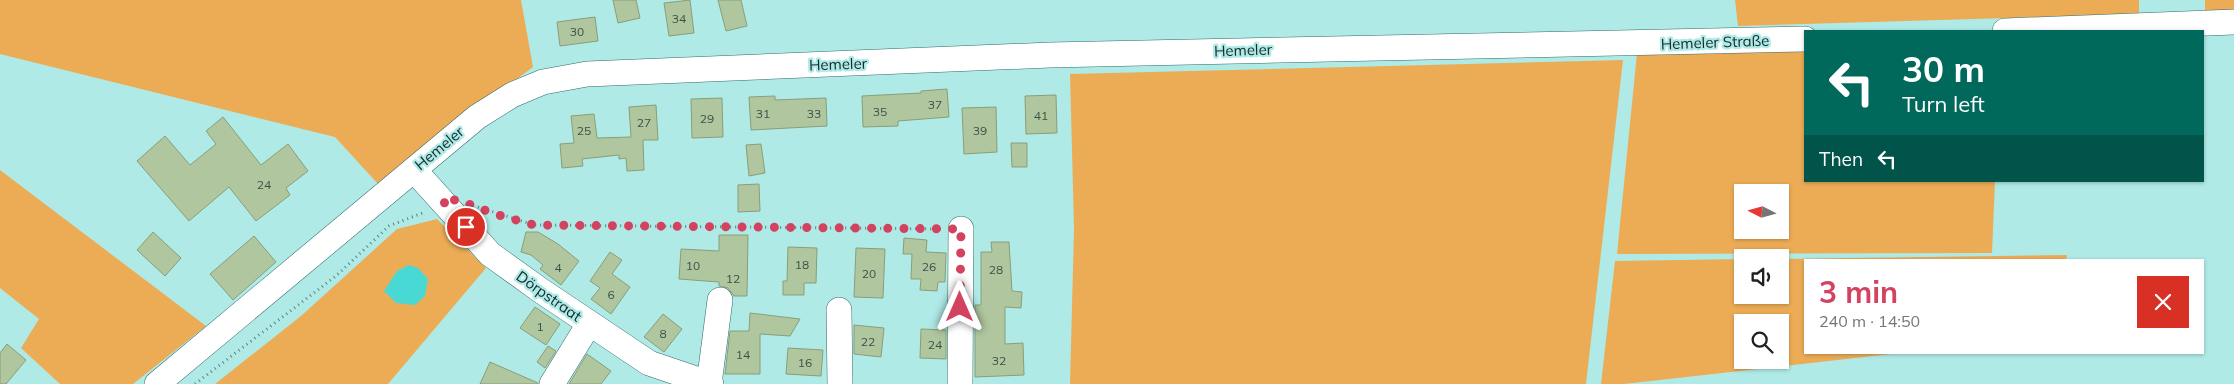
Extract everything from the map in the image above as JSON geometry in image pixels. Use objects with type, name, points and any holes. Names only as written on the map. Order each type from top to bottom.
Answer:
[{"type":"street","points":[[2030,30],[2234,22]]},
{"type":"street","name":"Hemeler Straße","points":[[1625,44],[1804,39]]},
{"type":"street","name":"Hemeler","points":[[157,384],[477,117],[512,95],[542,82],[587,74],[1050,55],[1300,48],[1625,44]]},
{"type":"street","name":"Dörpstraat","points":[[414,170],[490,254],[589,324],[650,363],[710,384]]},
{"type":"street","points":[[960,384],[961,229]]},
{"type":"street","points":[[710,384],[720,300]]},
{"type":"street","points":[[839,310],[840,384]]},
{"type":"street","points":[[552,384],[589,324]]},
{"type":"path","points":[[195,384],[336,276],[389,226],[419,213],[432,211],[442,200]]},
{"type":"path","points":[[476,207],[534,225],[961,229]]},
{"type":"shaded area","points":[[0,0],[521,0],[533,67],[378,184],[335,137],[0,54]]},
{"type":"shaded area","points":[[1735,0],[2139,0],[2139,14],[1738,26]]},
{"type":"shaded area","points":[[2205,0],[2234,0],[2234,11],[2205,12]]},
{"type":"shaded area","points":[[1804,49],[1804,182],[1995,182],[1992,253],[1789,254],[1789,249],[1734,249],[1734,254],[1617,254],[1637,53]]},
{"type":"shaded area","points":[[1623,60],[1586,384],[1070,384],[1074,228],[1070,74]]},
{"type":"shaded area","points":[[0,170],[206,326],[133,384],[60,384],[21,348],[39,319],[0,288]]},
{"type":"shaded area","points":[[437,219],[486,268],[388,384],[215,384],[301,316],[397,229]]},
{"type":"shaded area","points":[[2067,255],[2066,259],[1804,259],[1804,354],[1890,354],[1789,365],[1789,314],[1734,314],[1734,369],[1757,369],[1624,384],[1601,384],[1615,261],[1734,259],[1734,304],[1789,304],[1789,259]]},
{"type":"water","points":[[409,265],[418,268],[428,279],[425,296],[415,305],[396,303],[384,291],[397,271]]},
{"type":"building","points":[[613,0],[636,0],[640,18],[618,23]]},
{"type":"building","points":[[690,0],[694,33],[669,36],[664,3]]},
{"type":"building","points":[[718,0],[741,0],[747,26],[726,31]]},
{"type":"building","points":[[595,17],[598,41],[560,46],[557,22]]},
{"type":"building","points":[[947,89],[949,117],[898,121],[898,126],[863,127],[862,96],[921,93],[921,91]]},
{"type":"building","points":[[1056,95],[1057,133],[1026,134],[1025,96]]},
{"type":"building","points":[[775,96],[775,100],[826,98],[827,126],[751,130],[749,97]]},
{"type":"building","points":[[722,98],[723,137],[692,138],[691,99]]},
{"type":"building","points":[[656,105],[658,140],[643,140],[644,170],[627,171],[626,158],[619,159],[619,155],[582,159],[583,166],[562,168],[560,144],[574,143],[571,116],[594,114],[597,138],[631,137],[629,107]]},
{"type":"building","points":[[996,107],[997,152],[964,154],[962,108]]},
{"type":"building","points":[[223,117],[261,165],[288,144],[308,171],[286,188],[290,195],[256,221],[229,187],[189,221],[137,161],[165,136],[190,165],[216,144],[206,131]]},
{"type":"building","points":[[1011,143],[1027,143],[1027,167],[1012,167]]},
{"type":"building","points":[[761,144],[765,173],[749,176],[746,145]]},
{"type":"building","points":[[759,184],[760,211],[738,212],[738,185]]},
{"type":"building","points":[[153,232],[181,258],[165,276],[137,250]]},
{"type":"building","points":[[526,232],[538,232],[558,244],[579,261],[561,285],[540,269],[543,265],[531,255],[521,252]]},
{"type":"building","points":[[719,235],[748,235],[747,296],[734,296],[728,288],[719,286],[719,282],[679,279],[681,249],[719,251]]},
{"type":"building","points":[[254,236],[276,262],[233,300],[210,274]]},
{"type":"building","points":[[904,238],[927,240],[926,252],[946,253],[945,282],[938,282],[937,291],[920,290],[921,279],[911,279],[912,254],[903,254]]},
{"type":"building","points":[[991,242],[1009,242],[1012,291],[1022,292],[1021,308],[1005,307],[1005,344],[1023,343],[1024,375],[975,377],[975,305],[981,305],[981,252],[992,252]]},
{"type":"building","points":[[788,247],[817,248],[816,283],[804,283],[804,295],[783,295],[783,281],[787,281]]},
{"type":"building","points":[[856,248],[885,249],[883,298],[854,297]]},
{"type":"building","points":[[610,252],[622,260],[612,274],[630,287],[611,314],[591,299],[600,288],[590,281]]},
{"type":"building","points":[[535,307],[560,324],[546,345],[520,328]]},
{"type":"building","points":[[750,313],[800,319],[790,336],[760,334],[760,374],[725,374],[730,331],[749,331]]},
{"type":"building","points":[[663,314],[682,329],[664,352],[644,337]]},
{"type":"building","points":[[854,325],[884,328],[881,357],[854,354]]},
{"type":"building","points":[[921,329],[946,330],[946,359],[920,358]]},
{"type":"building","points":[[7,344],[26,360],[6,384],[0,384],[0,353]]},
{"type":"building","points":[[548,346],[556,351],[545,368],[537,362]]},
{"type":"building","points":[[788,348],[823,350],[821,376],[786,374]]},
{"type":"building","points":[[587,354],[611,371],[601,384],[569,384]]},
{"type":"building","points":[[490,362],[538,383],[538,384],[480,384]]},
{"type":"route","points":[[466,227],[442,200],[458,200],[495,214],[534,225],[961,229],[960,307]]}]
